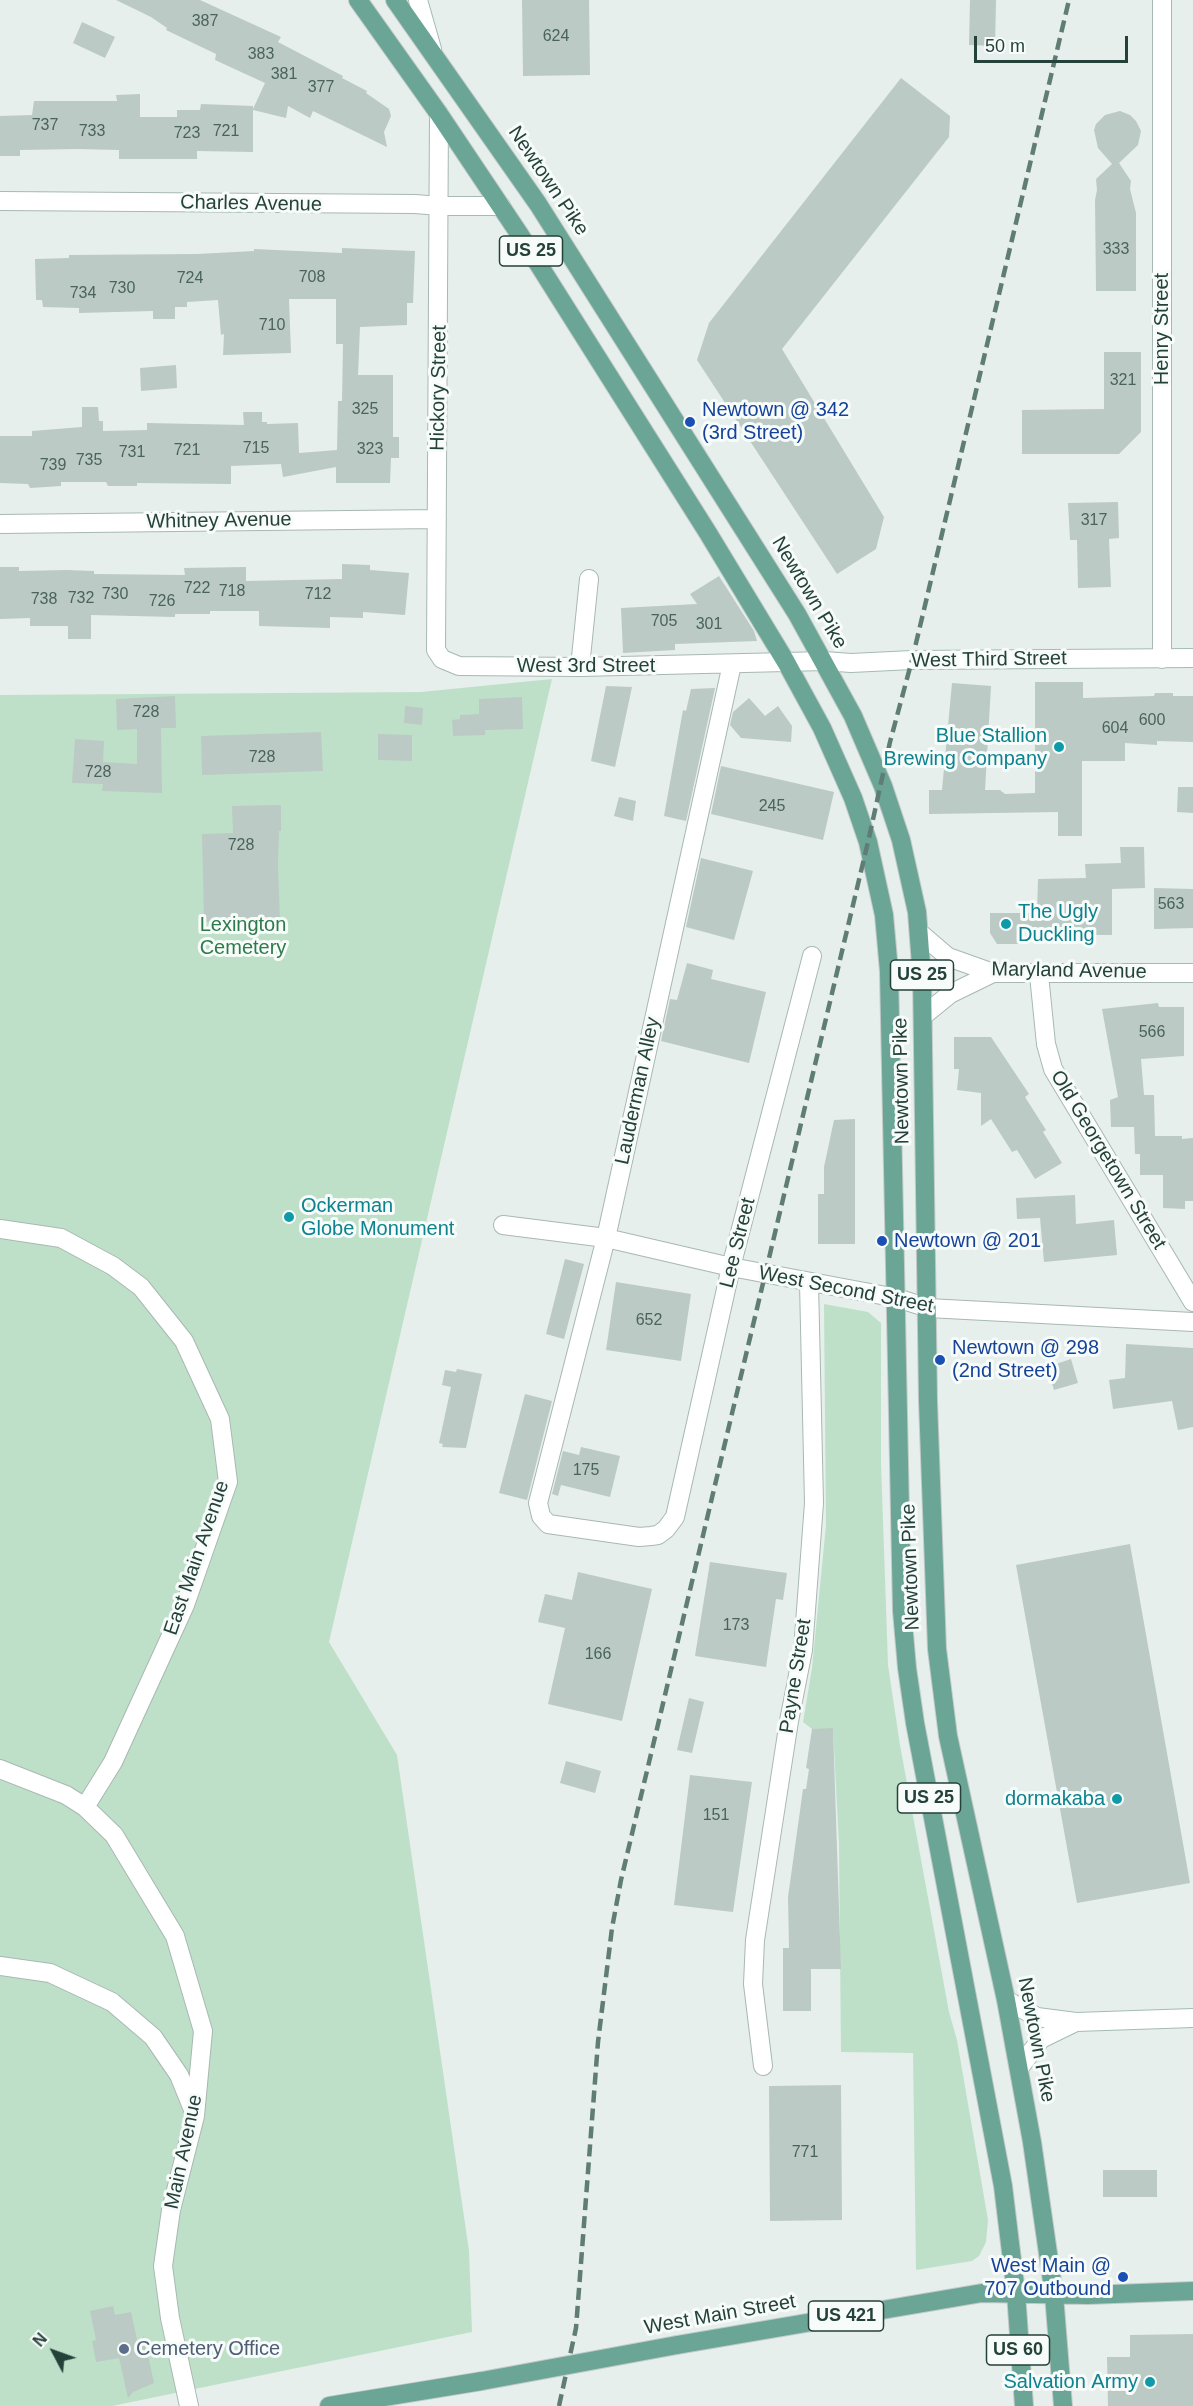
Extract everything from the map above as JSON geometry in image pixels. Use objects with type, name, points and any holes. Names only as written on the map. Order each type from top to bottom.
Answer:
[{"type":"main road","name":"Newtown Pike","points":[[358,0],[439,114],[501,207],[656,450],[786,662],[822,728],[853,798],[868,842],[884,915],[889,971],[902,1600],[907,1668],[917,1735],[995,2133],[1016,2293]]},
{"type":"main road","name":"Newtown Pike","points":[[395,0],[538,204],[619,330],[824,661],[853,716],[884,786],[901,840],[920,933],[931,1512],[937,1649],[948,1736],[1020,2067],[1054,2295]]},
{"type":"main road","name":"West Main Street","points":[[329,2406],[982,2293],[1054,2295],[1193,2291]]},
{"type":"main road","name":"US 60","points":[[1016,2293],[1024,2406]]},
{"type":"main road","name":"US 60","points":[[1054,2295],[1063,2406]]},
{"type":"street","points":[[418,0],[434,54]]},
{"type":"street","name":"Henry Street","points":[[1162,0],[1162,658]]},
{"type":"street","name":"Hickory Street","points":[[439,114],[436,650],[442,659]]},
{"type":"street","name":"Charles Avenue","points":[[0,201],[415,204],[501,207]]},
{"type":"street","name":"Whitney Avenue","points":[[0,524],[437,519]]},
{"type":"street","points":[[580,667],[589,579]]},
{"type":"street","name":"West Third Street","points":[[786,662],[1193,658]]},
{"type":"street","name":"West 3rd Street","points":[[442,659],[459,666],[580,667],[732,664]]},
{"type":"street","points":[[732,664],[786,662]]},
{"type":"street","name":"Lauderman Alley","points":[[666,1529],[658,1535],[639,1537],[548,1524],[541,1516],[538,1503],[606,1238],[732,664]]},
{"type":"street","name":"Maryland Avenue","points":[[920,933],[948,957],[993,973],[1039,975],[1193,973]]},
{"type":"street","name":"Lee Street","points":[[666,1529],[675,1517],[680,1502],[731,1267],[812,956]]},
{"type":"street","points":[[923,1016],[950,994],[993,973]]},
{"type":"street","name":"Old Georgetown Street","points":[[1039,975],[1046,1044],[1053,1069],[1193,1302]]},
{"type":"street","name":"West Second Street","points":[[503,1225],[606,1238],[731,1267],[897,1298],[928,1308],[1193,1322]]},
{"type":"street","name":"East Main Avenue","points":[[0,1229],[61,1238],[113,1266],[141,1287],[184,1341],[220,1419],[228,1482],[185,1605],[113,1762],[84,1807]]},
{"type":"street","name":"Payne Street","points":[[763,2066],[753,1984],[755,1940],[789,1721],[803,1650],[814,1503],[809,1282]]},
{"type":"street","name":"Main Avenue","points":[[0,1769],[66,1795],[84,1807],[114,1835],[175,1936],[203,2031],[195,2116],[171,2210],[163,2266],[170,2318],[189,2406]]},
{"type":"street","points":[[0,1966],[50,1973],[112,2002],[153,2037],[179,2075],[195,2116]]},
{"type":"street","points":[[1006,2000],[1037,2017],[1076,2022],[1193,2018]]},
{"type":"street","points":[[1020,2067],[1041,2040],[1076,2022]]},
{"type":"green space","name":"Lexington Cemetery","points":[[552,679],[329,1642],[397,1755],[469,2251],[472,2332],[112,2406],[0,2406],[0,695],[421,692]]},
{"type":"green space","points":[[824,1304],[868,1312],[881,1323],[881,1463],[888,1665],[900,1745],[949,2012],[957,2040],[988,2220],[986,2242],[979,2256],[972,2261],[916,2270],[913,2053],[841,2052],[839,1844],[833,1729],[812,1729],[803,1722],[812,1668],[826,1525]]},
{"type":"building","points":[[116,0],[200,0],[281,37],[278,42],[343,76],[342,78],[367,91],[366,93],[389,109],[391,116],[384,132],[387,147],[313,111],[310,118],[288,106],[286,118],[253,110],[253,152],[197,151],[197,159],[119,159],[119,150],[77,149],[20,150],[20,156],[0,156],[0,116],[32,115],[34,101],[117,101],[116,95],[140,94],[140,117],[177,117],[177,110],[200,110],[201,104],[253,106],[253,109],[265,83],[215,60],[216,54],[166,30],[167,28],[151,17]]},
{"type":"building","points":[[522,0],[589,0],[590,75],[523,76]]},
{"type":"building","points":[[970,0],[996,0],[995,46],[969,45]]},
{"type":"building","points":[[82,22],[115,37],[105,58],[73,43]]},
{"type":"building","points":[[901,78],[950,116],[949,137],[782,349],[884,517],[876,549],[837,574],[697,360],[709,323]]},
{"type":"building","points":[[1120,111],[1130,115],[1141,131],[1138,145],[1119,163],[1131,181],[1130,189],[1136,213],[1136,291],[1096,291],[1096,179],[1112,164],[1098,148],[1094,130],[1096,124],[1105,115]]},
{"type":"building","points":[[342,248],[415,251],[413,303],[407,303],[407,325],[360,327],[358,375],[393,375],[393,437],[399,437],[399,458],[391,458],[390,483],[336,483],[336,467],[283,477],[281,464],[231,466],[231,484],[137,483],[137,486],[108,486],[106,482],[61,482],[61,486],[30,488],[28,484],[0,483],[0,436],[32,436],[32,431],[82,427],[82,407],[98,407],[99,421],[103,421],[103,431],[147,430],[147,423],[244,425],[243,412],[262,412],[262,422],[267,422],[267,424],[298,423],[299,453],[337,450],[338,401],[342,401],[343,344],[336,344],[336,299],[289,299],[291,353],[223,355],[224,334],[221,335],[218,300],[187,302],[187,307],[175,307],[175,319],[153,319],[153,311],[79,313],[79,308],[43,307],[42,300],[36,300],[35,259],[69,258],[69,255],[197,254],[254,251],[254,249],[342,253]]},
{"type":"building","points":[[1104,352],[1141,352],[1141,432],[1119,454],[1022,454],[1022,410],[1104,409]]},
{"type":"building","points":[[176,365],[177,388],[141,391],[140,368]]},
{"type":"building","points":[[1118,502],[1119,538],[1109,539],[1111,587],[1078,588],[1077,540],[1070,540],[1068,503]]},
{"type":"building","points":[[342,564],[370,565],[370,570],[409,573],[405,615],[363,612],[363,618],[330,617],[330,628],[259,626],[259,611],[210,611],[210,614],[175,614],[175,617],[91,615],[91,639],[68,639],[68,626],[30,626],[30,618],[0,619],[0,567],[19,567],[19,571],[67,570],[94,571],[94,574],[185,575],[184,568],[246,567],[246,581],[342,579]]},
{"type":"building","points":[[719,576],[754,631],[757,641],[675,644],[675,650],[623,653],[621,608],[697,604],[690,594]]},
{"type":"building","points":[[1035,682],[1083,682],[1083,698],[1154,696],[1155,693],[1193,696],[1193,742],[1157,741],[1157,745],[1125,743],[1125,761],[1082,761],[1082,836],[1058,836],[1058,812],[929,814],[929,790],[942,790],[952,683],[991,686],[985,790],[1000,790],[1005,794],[1035,793]]},
{"type":"building","points":[[606,686],[632,687],[615,767],[591,761]]},
{"type":"building","points":[[715,688],[686,821],[664,816],[683,710],[686,711],[691,689]]},
{"type":"building","points":[[175,696],[176,728],[161,728],[162,793],[102,791],[103,784],[72,783],[75,739],[104,741],[103,762],[137,764],[137,729],[117,730],[116,699]]},
{"type":"building","points":[[522,697],[523,729],[485,730],[485,735],[453,736],[452,720],[460,719],[460,715],[479,714],[479,699]]},
{"type":"building","points":[[749,698],[765,716],[778,706],[792,726],[791,742],[741,738],[730,725],[733,712]]},
{"type":"building","points":[[405,706],[423,708],[422,725],[404,723]]},
{"type":"building","points":[[321,732],[323,771],[202,775],[201,736]]},
{"type":"building","points":[[378,734],[412,735],[412,761],[378,760]]},
{"type":"building","points":[[721,766],[834,792],[823,840],[711,814]]},
{"type":"building","points":[[1178,787],[1193,787],[1193,813],[1177,812]]},
{"type":"building","points":[[619,797],[636,801],[633,821],[614,816]]},
{"type":"building","points":[[281,805],[278,865],[280,921],[204,922],[202,834],[233,833],[232,806]]},
{"type":"building","points":[[1120,847],[1144,847],[1145,888],[1112,889],[1112,935],[1086,935],[1087,930],[1022,932],[1022,944],[997,944],[990,933],[990,913],[1037,913],[1038,879],[1086,878],[1085,864],[1121,863]]},
{"type":"building","points":[[701,858],[753,871],[734,940],[686,927]]},
{"type":"building","points":[[1154,888],[1193,889],[1193,928],[1154,929]]},
{"type":"building","points":[[687,963],[713,970],[711,979],[766,992],[749,1063],[661,1041],[670,999],[677,1000]]},
{"type":"building","points":[[1158,1003],[1159,1007],[1184,1007],[1184,1056],[1141,1059],[1144,1095],[1154,1095],[1155,1136],[1193,1138],[1193,1201],[1185,1201],[1185,1209],[1163,1208],[1163,1175],[1140,1175],[1140,1154],[1135,1154],[1134,1127],[1111,1127],[1110,1100],[1118,1097],[1102,1009]]},
{"type":"building","points":[[954,1037],[991,1037],[1029,1094],[1025,1097],[1046,1130],[1043,1132],[1062,1163],[1035,1179],[1017,1150],[1012,1152],[991,1119],[981,1126],[981,1093],[957,1090],[959,1069],[954,1069]]},
{"type":"building","points":[[855,1119],[855,1244],[818,1244],[818,1194],[824,1194],[824,1167],[834,1120]]},
{"type":"building","points":[[1075,1195],[1076,1224],[1114,1220],[1117,1255],[1044,1262],[1040,1218],[1017,1219],[1016,1198]]},
{"type":"building","points":[[565,1259],[584,1264],[564,1339],[546,1334]]},
{"type":"building","points":[[616,1282],[691,1294],[681,1361],[606,1350]]},
{"type":"building","points":[[1126,1344],[1193,1348],[1193,1427],[1178,1430],[1172,1401],[1113,1409],[1109,1380],[1125,1378]]},
{"type":"building","points":[[1071,1359],[1078,1383],[1054,1390],[1047,1367]]},
{"type":"building","points":[[457,1369],[482,1374],[466,1448],[442,1447],[443,1444],[439,1443],[451,1387],[442,1385],[445,1370],[456,1372]]},
{"type":"building","points":[[525,1394],[552,1401],[527,1500],[499,1493]]},
{"type":"building","points":[[581,1447],[620,1456],[610,1497],[561,1485],[558,1496],[552,1494],[563,1451],[579,1455]]},
{"type":"building","name":"dormakaba","points":[[1130,1544],[1190,1883],[1077,1903],[1016,1565]]},
{"type":"building","points":[[710,1562],[787,1573],[783,1600],[776,1599],[766,1667],[695,1656]]},
{"type":"building","points":[[578,1572],[652,1589],[622,1721],[548,1704],[565,1628],[538,1622],[545,1594],[572,1600]]},
{"type":"building","points":[[689,1698],[704,1702],[692,1753],[677,1750]]},
{"type":"building","points":[[833,1728],[841,1969],[811,1969],[811,2011],[783,2011],[783,1948],[789,1948],[788,1897],[803,1789],[806,1789],[809,1769],[806,1768],[812,1729]]},
{"type":"building","points":[[566,1761],[601,1771],[595,1793],[560,1783]]},
{"type":"building","points":[[690,1775],[752,1782],[733,1912],[674,1905]]},
{"type":"building","points":[[841,2085],[842,2220],[770,2221],[769,2086]]},
{"type":"building","points":[[1103,2170],[1157,2170],[1157,2197],[1103,2197]]},
{"type":"building","name":"Cemetery Office","points":[[113,2306],[115,2315],[131,2312],[138,2344],[144,2336],[154,2383],[133,2392],[128,2398],[119,2358],[96,2362],[92,2341],[96,2340],[90,2311]]},
{"type":"building","name":"Salvation Army","points":[[1193,2334],[1193,2406],[1108,2406],[1107,2357],[1130,2357],[1130,2335]]},
{"type":"railway","points":[[559,2406],[576,2328],[598,2042],[612,1928],[621,1880],[890,742],[912,660],[1069,0]]},
{"type":"place","name":"Newtown @ 342 (3rd Street)","points":[[690,422]]},
{"type":"place","name":"Blue Stallion Brewing Company","points":[[1059,747]]},
{"type":"place","name":"The Ugly Duckling","points":[[1006,924]]},
{"type":"place","name":"Ockerman Globe Monument","points":[[289,1217]]},
{"type":"place","name":"Newtown @ 201","points":[[882,1241]]},
{"type":"place","name":"Newtown @ 298 (2nd Street)","points":[[940,1360]]},
{"type":"place","name":"dormakaba","points":[[1117,1799]]},
{"type":"place","name":"West Main @ 707 Outbound","points":[[1123,2277]]},
{"type":"place","name":"Cemetery Office","points":[[124,2349]]},
{"type":"place","name":"Salvation Army","points":[[1150,2382]]}]
